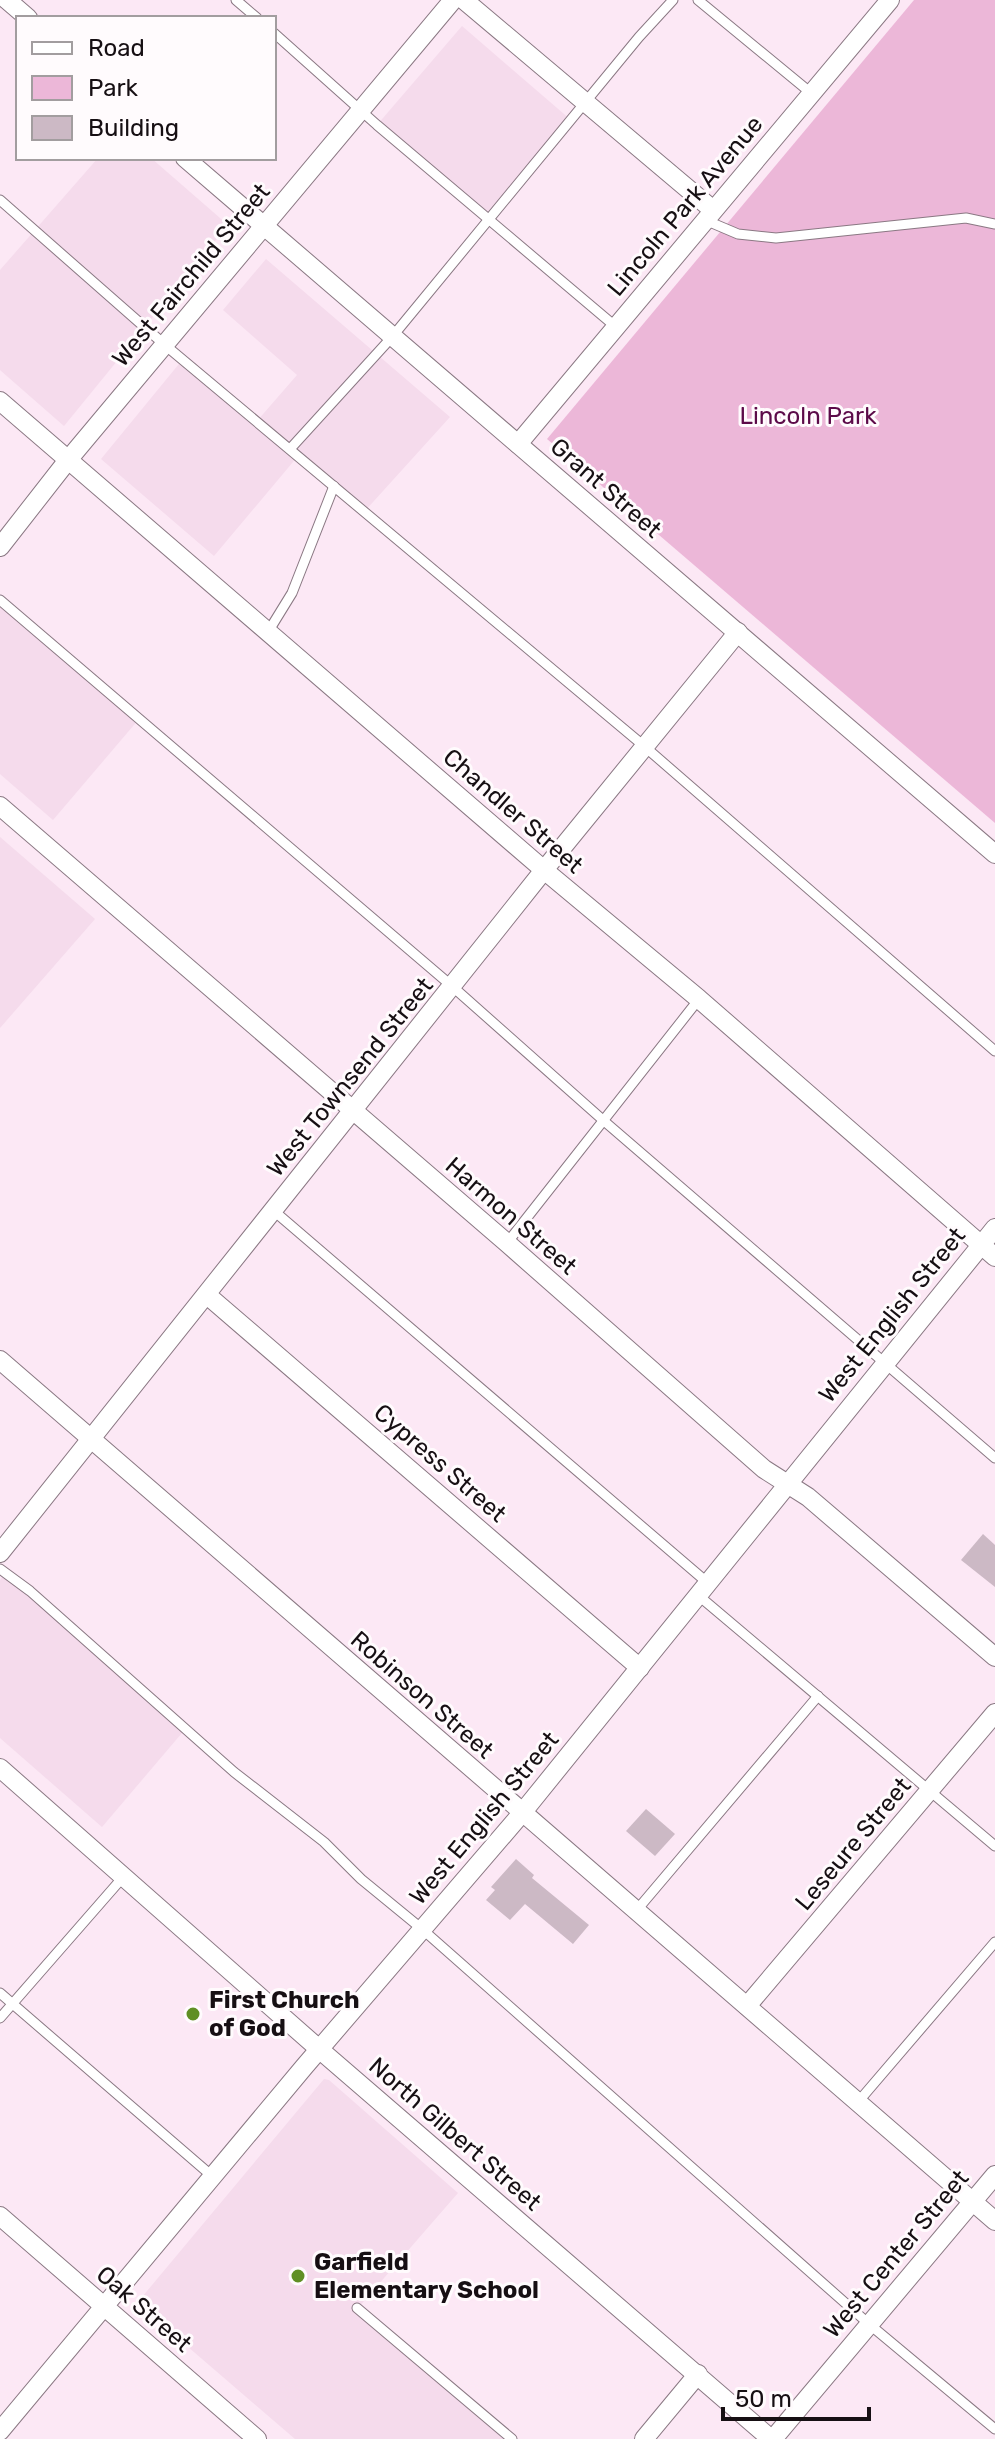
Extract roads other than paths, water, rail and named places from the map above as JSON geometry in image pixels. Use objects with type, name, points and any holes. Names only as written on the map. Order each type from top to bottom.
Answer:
[{"type":"street","name":"West Fairchild Street","points":[[0,547],[68,460],[453,0]]},
{"type":"street","points":[[464,0],[586,102],[709,215]]},
{"type":"street","name":"Lincoln Park Avenue","points":[[518,444],[890,0]]},
{"type":"street","points":[[7,4],[25,16]]},
{"type":"street","name":"Grant Street","points":[[187,160],[995,854]]},
{"type":"street","name":"Chandler Street","points":[[0,401],[544,870],[699,999],[988,1251]]},
{"type":"street","name":"West Townsend Street","points":[[0,1553],[544,870],[738,632]]},
{"type":"street","name":"Harmon Street","points":[[0,806],[764,1469],[808,1497],[995,1657]]},
{"type":"street","name":"West English Street","points":[[0,2431],[319,2049],[522,1813],[704,1590],[883,1363],[988,1251],[995,1228]]},
{"type":"street","name":"Cypress Street","points":[[207,1295],[640,1668]]},
{"type":"street","name":"Robinson Street","points":[[0,1360],[995,2221]]},
{"type":"street","name":"Leseure Street","points":[[747,2006],[995,1713]]},
{"type":"street","name":"North Gilbert Street","points":[[0,1768],[319,2049],[772,2439]]},
{"type":"street","name":"West Center Street","points":[[772,2439],[995,2175]]},
{"type":"street","name":"Oak Street","points":[[0,2216],[257,2439]]},
{"type":"street","points":[[644,2439],[698,2374]]},
{"type":"lane","points":[[236,0],[255,16]]},
{"type":"lane","points":[[290,449],[392,337],[673,0]]},
{"type":"lane","points":[[698,0],[811,93]]},
{"type":"lane","points":[[276,35],[616,327]]},
{"type":"lane","points":[[0,200],[165,345],[644,746],[995,1051]]},
{"type":"lane","points":[[709,215],[738,234],[776,238],[966,218],[995,224]]},
{"type":"lane","points":[[268,632],[292,593],[334,486]]},
{"type":"lane","points":[[0,600],[453,987],[995,1458]]},
{"type":"lane","points":[[507,1243],[699,999]]},
{"type":"lane","points":[[274,1211],[704,1590],[818,1696],[995,1846]]},
{"type":"lane","points":[[0,1569],[41,1600],[234,1772],[324,1842],[361,1879],[422,1929],[869,2324],[995,2429]]},
{"type":"lane","points":[[636,1911],[818,1696]]},
{"type":"lane","points":[[0,2018],[124,1876]]},
{"type":"lane","points":[[858,2102],[995,1942]]},
{"type":"lane","points":[[0,1993],[212,2176]]},
{"type":"lane","points":[[357,2308],[512,2439]]},
{"type":"place","name":"First Church of God","points":[[193,2014]]},
{"type":"place","name":"Garfield Elementary School","points":[[298,2276]]},
{"type":"park label","name":"Lincoln Park","points":[[808,416]]}]
